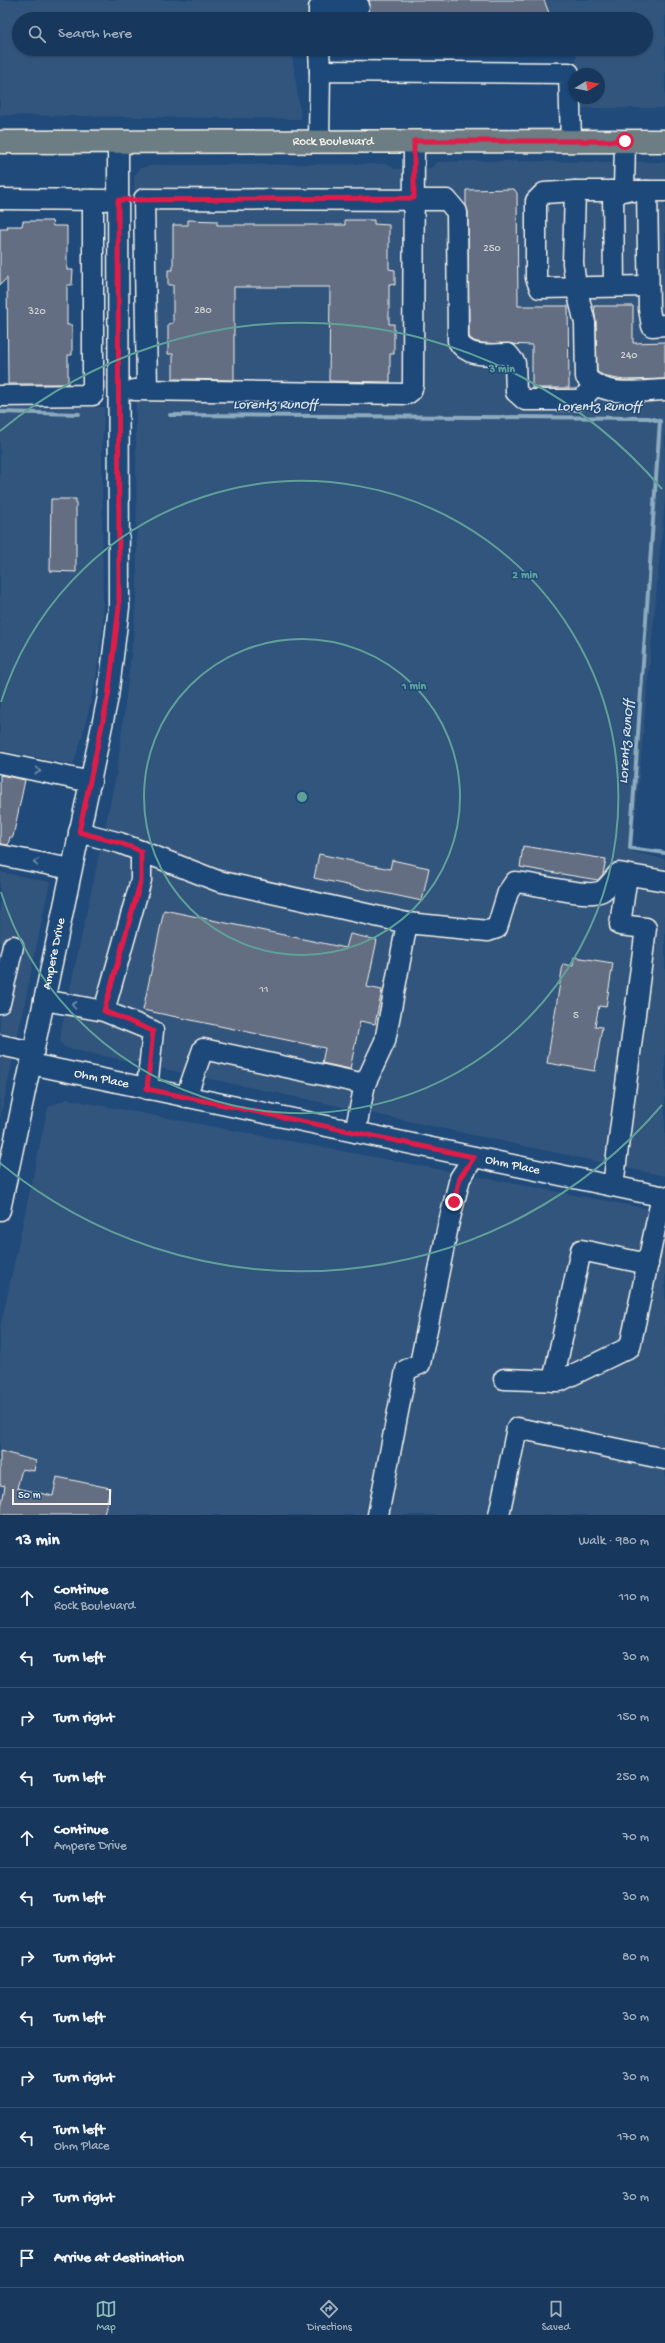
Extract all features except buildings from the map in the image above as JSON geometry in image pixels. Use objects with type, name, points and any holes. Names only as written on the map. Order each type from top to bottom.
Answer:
[{"type":"main road","name":"Rock Boulevard","points":[[0,142],[665,141]]},
{"type":"street","points":[[319,12],[319,8],[360,6]]},
{"type":"street","points":[[319,56],[319,142]]},
{"type":"street","points":[[320,71],[569,73],[570,141]]},
{"type":"street","points":[[0,396],[93,395],[147,390],[407,394],[411,391],[413,385],[414,141]]},
{"type":"street","points":[[614,286],[618,191],[625,141]]},
{"type":"street","name":"Ampere Drive","points":[[0,1210],[6,1147],[32,1058],[108,697],[119,607],[118,142]]},
{"type":"street","points":[[575,191],[573,263],[576,287],[585,323],[586,377],[594,386],[614,391],[665,390]]},
{"type":"street","points":[[648,286],[540,288],[536,278],[536,201],[544,193],[575,191],[656,191],[648,286],[652,326],[665,325]]},
{"type":"street","points":[[0,199],[118,200],[414,198],[447,200],[457,212],[458,341],[461,346],[474,354],[508,354],[515,363],[516,392],[525,400],[576,400],[583,398],[594,386]]},
{"type":"street","points":[[144,199],[147,390]]},
{"type":"street","points":[[93,200],[93,395]]},
{"type":"street","points":[[0,762],[91,782]]},
{"type":"street","points":[[79,832],[120,843],[218,881],[407,923],[488,931],[497,928],[508,892],[515,882],[530,882],[584,894],[602,891],[619,873],[665,881]]},
{"type":"street","points":[[104,1011],[141,880],[141,851]]},
{"type":"street","points":[[0,856],[71,869]]},
{"type":"street","points":[[614,1186],[646,928],[620,925],[626,875]]},
{"type":"street","points":[[355,1132],[365,1084],[385,1041],[407,923]]},
{"type":"street","points":[[0,1003],[13,946]]},
{"type":"street","points":[[44,1000],[104,1011],[153,1031],[147,1089]]},
{"type":"street","name":"Ohm Place","points":[[0,1045],[32,1058],[147,1089],[664,1197]]},
{"type":"street","points":[[186,1097],[203,1049],[365,1084]]},
{"type":"street","points":[[378,1515],[406,1370],[420,1364],[448,1226],[460,1178],[474,1157]]},
{"type":"street","points":[[504,1379],[560,1381],[630,1348],[664,1197]]},
{"type":"street","points":[[553,1381],[581,1250],[648,1264]]},
{"type":"street","points":[[499,1515],[518,1428],[665,1459]]},
{"type":"shaded area","points":[[0,0],[665,0],[665,108],[577,108],[577,104],[605,104],[605,68],[576,68],[576,56],[653,56],[653,12],[12,12],[12,56],[292,56],[301,119],[0,115]]},
{"type":"shaded area","points":[[438,162],[665,162],[665,500],[632,852],[665,859],[665,1176],[66,1048],[60,1043],[61,1031],[117,771],[133,638],[137,588],[134,177],[140,168],[155,165],[387,164],[395,169],[431,168]]},
{"type":"shaded area","points":[[0,406],[105,407],[102,442],[103,627],[95,684],[82,737],[73,765],[0,750]]},
{"type":"shaded area","points":[[0,872],[50,882],[0,1120]]},
{"type":"shaded area","points":[[67,1099],[665,1212],[665,1515],[0,1515],[0,1329],[48,1107]]},
{"type":"waterway","name":"Lorentz RunOff","points":[[0,412],[79,414]]},
{"type":"waterway","name":"Lorentz RunOff","points":[[170,415],[648,418],[660,421],[630,848],[665,853]]},
{"type":"route","points":[[454,1202],[460,1178],[474,1157],[147,1089],[153,1031],[104,1011],[141,880],[141,851],[120,843],[79,832],[91,782],[108,697],[115,653],[119,607],[118,200],[414,198],[414,141],[625,141]]}]
